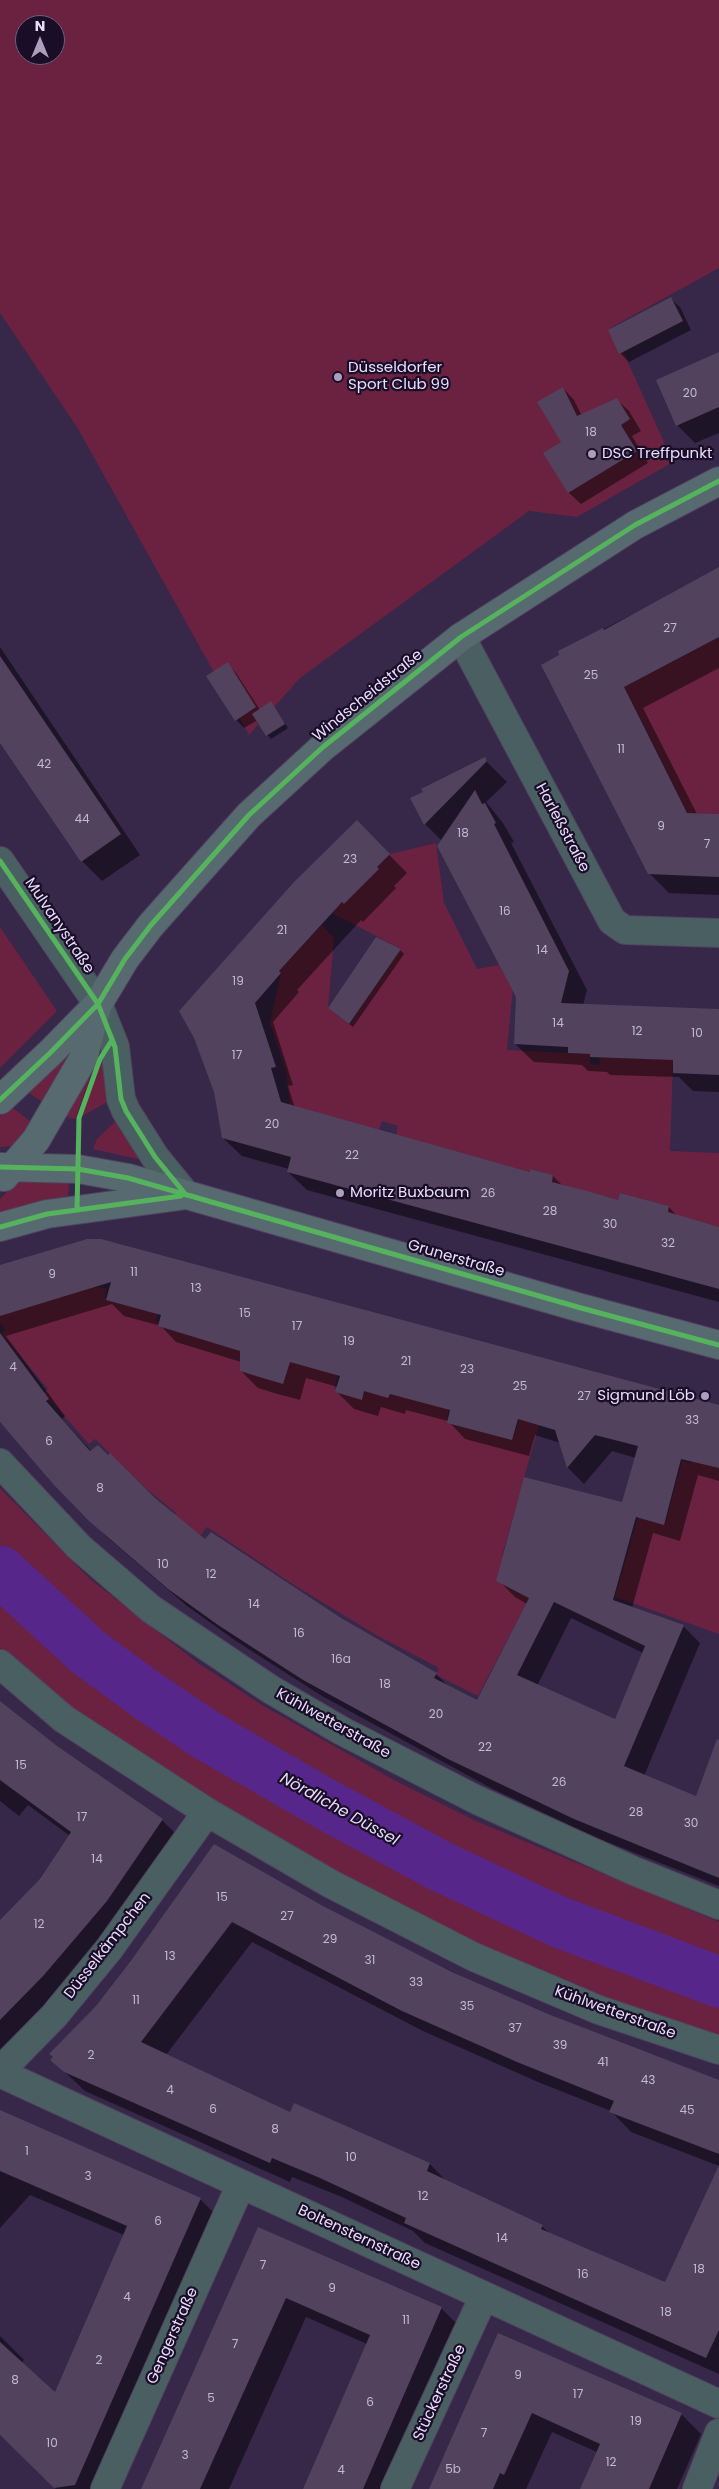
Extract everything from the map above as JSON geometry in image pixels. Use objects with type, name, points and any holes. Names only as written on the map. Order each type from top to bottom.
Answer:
[{"type":"main road","name":"Windscheidstraße","points":[[0,1100],[98,1004],[126,959],[151,925],[248,815],[323,747],[461,637],[635,525],[719,481]]},
{"type":"main road","name":"Windscheidstraße","points":[[4,1172],[36,1140],[83,1059],[98,1004]]},
{"type":"main road","name":"Grunerstraße","points":[[4,1172],[100,1172],[581,1308],[719,1345]]},
{"type":"main road","name":"Grunerstraße","points":[[0,1227],[47,1214],[186,1195]]},
{"type":"street","name":"Harleßstraße","points":[[461,637],[612,922],[625,930],[719,933]]},
{"type":"street","name":"Mulvanystraße","points":[[0,861],[98,1004]]},
{"type":"street","points":[[98,1004],[115,1047],[121,1099],[126,1111],[155,1157],[186,1195]]},
{"type":"street","name":"Kühlwetterstraße","points":[[0,1463],[79,1547],[151,1610],[270,1689],[342,1731],[477,1800],[634,1871],[719,1905]]},
{"type":"street","name":"Kühlwetterstraße","points":[[0,1664],[64,1718],[207,1812],[331,1884],[474,1957],[599,2010],[719,2050]]},
{"type":"street","name":"Düsselkämpchen","points":[[0,2072],[54,2016],[109,1949],[207,1812]]},
{"type":"street","name":"Boltensternstraße","points":[[0,2072],[719,2404]]},
{"type":"street","name":"Gengerstraße","points":[[105,2489],[241,2184]]},
{"type":"street","name":"Stückerstraße","points":[[396,2489],[484,2296]]},
{"type":"street","points":[[696,2489],[719,2433]]},
{"type":"shaded area","name":"Düsseldorfer Sport Club 99","points":[[0,0],[719,0],[719,268],[612,327],[673,462],[577,517],[529,511],[300,678],[249,735],[77,427],[0,313]]},
{"type":"shaded area","points":[[719,637],[719,814],[687,813],[622,683],[651,673]]},
{"type":"shaded area","points":[[436,843],[444,903],[477,969],[499,965],[504,974],[511,970],[514,976],[507,1050],[590,1054],[590,1064],[599,1065],[600,1057],[673,1060],[670,1151],[719,1153],[719,1227],[667,1213],[669,1206],[620,1193],[618,1200],[552,1182],[553,1175],[531,1169],[530,1172],[396,1135],[398,1126],[382,1121],[379,1130],[290,1105],[286,1071],[270,1023],[281,973],[279,971],[322,925],[334,938],[328,1008],[349,1024],[401,949],[330,912],[341,901],[344,904],[379,869],[377,867],[390,854]]},
{"type":"shaded area","points":[[0,927],[57,1011],[0,1068]]},
{"type":"shaded area","points":[[69,1051],[72,1051],[44,1103],[29,1093]]},
{"type":"shaded area","points":[[97,1059],[75,1119],[63,1116]]},
{"type":"shaded area","points":[[103,1059],[109,1101],[82,1116]]},
{"type":"shaded area","points":[[12,1107],[32,1123],[17,1146],[0,1147],[0,1116]]},
{"type":"shaded area","points":[[117,1120],[140,1156],[138,1159],[93,1149],[97,1139]]},
{"type":"shaded area","points":[[19,1179],[69,1180],[68,1196],[36,1202],[0,1213],[0,1199]]},
{"type":"shaded area","points":[[89,1285],[106,1289],[105,1298],[144,1309],[161,1303],[156,1321],[290,1357],[338,1375],[334,1388],[362,1396],[366,1383],[452,1396],[447,1417],[514,1435],[521,1413],[541,1418],[502,1556],[543,1571],[478,1696],[436,1675],[439,1668],[378,1636],[294,1585],[207,1527],[199,1537],[173,1517],[176,1513],[148,1490],[95,1439],[89,1444],[44,1393],[48,1389],[1,1333],[5,1330],[0,1322],[0,1315]]},
{"type":"shaded area","points":[[694,1453],[719,1464],[719,1634],[615,1597],[639,1514],[666,1521],[682,1461],[691,1463]]},
{"type":"shaded area","points":[[0,1488],[90,1579],[198,1663],[262,1705],[394,1780],[476,1821],[719,1922],[719,2040],[622,2006],[456,1934],[378,1895],[130,1754],[39,1684],[0,1648]]},
{"type":"building","points":[[671,297],[683,321],[619,354],[608,330]]},
{"type":"building","points":[[719,352],[719,407],[676,426],[656,380]]},
{"type":"building","points":[[563,387],[577,416],[617,398],[630,419],[621,425],[637,451],[568,493],[543,453],[561,442],[537,402]]},
{"type":"building","points":[[719,567],[719,637],[624,687],[687,813],[719,814],[719,877],[648,874],[541,665],[559,655],[558,651],[603,628],[604,630]]},
{"type":"building","points":[[0,656],[121,834],[81,862],[0,743]]},
{"type":"building","points":[[228,662],[256,707],[235,721],[206,676]]},
{"type":"building","points":[[271,701],[285,724],[266,736],[252,714]]},
{"type":"building","points":[[485,757],[487,761],[424,825],[410,798],[423,792],[421,789]]},
{"type":"building","points":[[475,790],[482,804],[485,803],[496,823],[494,824],[569,971],[561,1003],[719,1009],[719,1075],[673,1073],[673,1060],[590,1057],[590,1054],[568,1053],[568,1047],[514,1044],[516,997],[437,846]]},
{"type":"building","points":[[357,820],[390,854],[377,867],[379,869],[344,904],[342,902],[279,971],[281,973],[255,1003],[276,1067],[271,1068],[281,1102],[530,1172],[530,1169],[553,1175],[552,1182],[618,1200],[620,1193],[669,1206],[668,1212],[719,1227],[719,1289],[287,1172],[291,1157],[222,1138],[214,1092],[194,1038],[179,1011],[294,882]]},
{"type":"building","points":[[376,937],[401,949],[349,1024],[328,1008]]},
{"type":"building","points":[[87,1239],[101,1239],[719,1405],[719,1468],[681,1459],[664,1525],[636,1517],[613,1600],[684,1625],[624,1766],[696,1796],[717,1739],[719,1740],[719,1878],[574,1819],[448,1759],[303,1680],[218,1625],[168,1589],[89,1521],[54,1485],[0,1422],[0,1333],[49,1399],[46,1401],[90,1451],[98,1445],[108,1455],[110,1453],[155,1498],[205,1539],[211,1532],[341,1618],[437,1673],[434,1678],[477,1700],[529,1598],[496,1581],[524,1477],[622,1502],[638,1446],[595,1435],[567,1468],[555,1430],[518,1419],[512,1440],[447,1423],[450,1410],[390,1394],[388,1398],[364,1391],[362,1400],[335,1392],[340,1376],[290,1362],[283,1384],[256,1376],[240,1371],[240,1351],[158,1326],[161,1315],[106,1300],[111,1282],[0,1316],[0,1265]],"holes":[[[554,1602],[645,1646],[615,1719],[517,1675]]]},
{"type":"building","points":[[0,1701],[57,1746],[163,1819],[107,1901],[44,1975],[0,2020],[0,1920],[40,1879],[71,1832],[0,1780]]},
{"type":"building","points":[[214,1844],[323,1906],[452,1972],[548,2014],[719,2080],[719,2154],[609,2112],[614,2101],[517,2062],[402,2011],[232,1922],[141,2042],[290,2112],[294,2103],[430,2163],[427,2171],[543,2225],[541,2229],[665,2282],[719,2165],[719,2330],[706,2358],[404,2223],[406,2218],[320,2178],[272,2158],[270,2163],[64,2072],[50,2060],[53,2057],[49,2054],[96,2006],[130,1962]]},
{"type":"building","points":[[0,2110],[201,2198],[75,2485],[54,2488],[0,2435],[0,2342],[55,2392],[127,2226],[0,2171]]},
{"type":"building","points":[[258,2227],[442,2307],[363,2489],[303,2489],[370,2335],[286,2298],[200,2489],[141,2489]]},
{"type":"building","points":[[498,2333],[682,2413],[649,2489],[580,2489],[600,2444],[532,2413],[504,2475],[500,2473],[493,2489],[429,2489]]},
{"type":"waterway","name":"Nördliche Düssel","points":[[0,1571],[88,1652],[148,1696],[206,1735],[327,1805],[440,1866],[559,1922],[719,1982]]},
{"type":"cycle path","points":[[0,1100],[98,1004],[125,959],[151,925],[249,815],[323,747],[461,637],[635,525],[719,481]]},
{"type":"cycle path","points":[[0,861],[98,1004],[115,1047],[121,1099],[126,1111],[155,1157],[186,1195]]},
{"type":"cycle path","points":[[77,1210],[79,1118],[100,1059],[112,1040]]},
{"type":"cycle path","points":[[0,1167],[78,1169],[128,1178],[581,1308],[719,1345]]},
{"type":"cycle path","points":[[0,1227],[47,1214],[181,1196]]},
{"type":"place","name":"Düsseldorfer Sport Club 99","points":[[338,377]]},
{"type":"place","name":"DSC Treffpunkt","points":[[592,454]]},
{"type":"place","name":"Moritz Buxbaum","points":[[340,1193]]},
{"type":"place","name":"Sigmund Löb","points":[[705,1396]]}]
